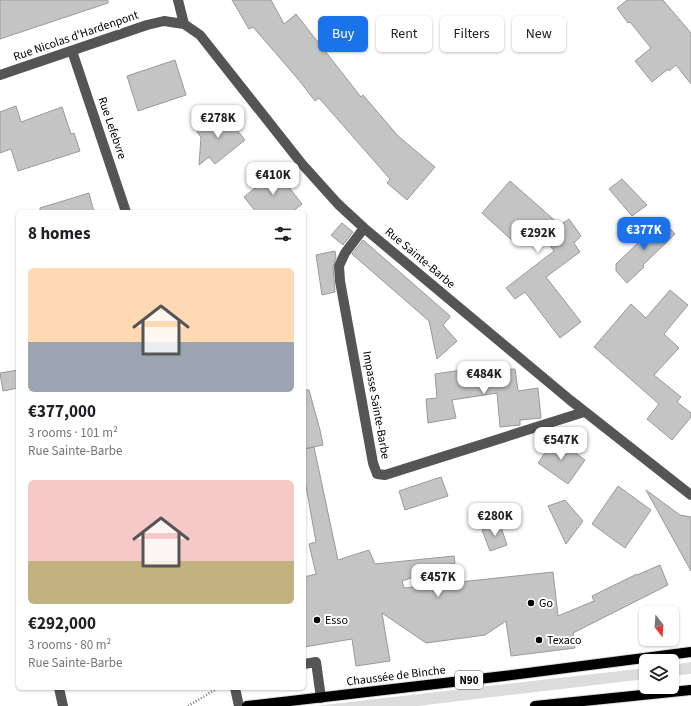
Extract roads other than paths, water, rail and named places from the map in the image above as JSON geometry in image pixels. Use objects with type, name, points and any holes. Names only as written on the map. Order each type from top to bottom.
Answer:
[{"type":"main road","name":"Chaussée de Binche","points":[[246,706],[504,676],[691,652]]},
{"type":"main road","points":[[535,706],[691,690]]},
{"type":"street","points":[[178,0],[184,24]]},
{"type":"street","name":"Rue Nicolas d'Hardenpont","points":[[0,75],[153,24],[164,21],[184,24]]},
{"type":"street","name":"Rue Sainte-Barbe","points":[[184,24],[200,34],[302,164],[338,204],[364,228],[584,412],[691,495]]},
{"type":"street","name":"Rue Lefebvre","points":[[72,52],[125,210]]},
{"type":"street","name":"Impasse Sainte-Barbe","points":[[364,228],[345,253],[339,266],[340,281],[371,456],[377,474],[385,475],[584,412]]},
{"type":"street","points":[[306,664],[316,662],[321,698]]},
{"type":"street","points":[[60,690],[63,706]]},
{"type":"street","points":[[235,690],[239,706]]},
{"type":"place","name":"Go","points":[[531,603]]},
{"type":"place","name":"Esso","points":[[317,620]]},
{"type":"place","name":"Texaco","points":[[539,640]]}]
